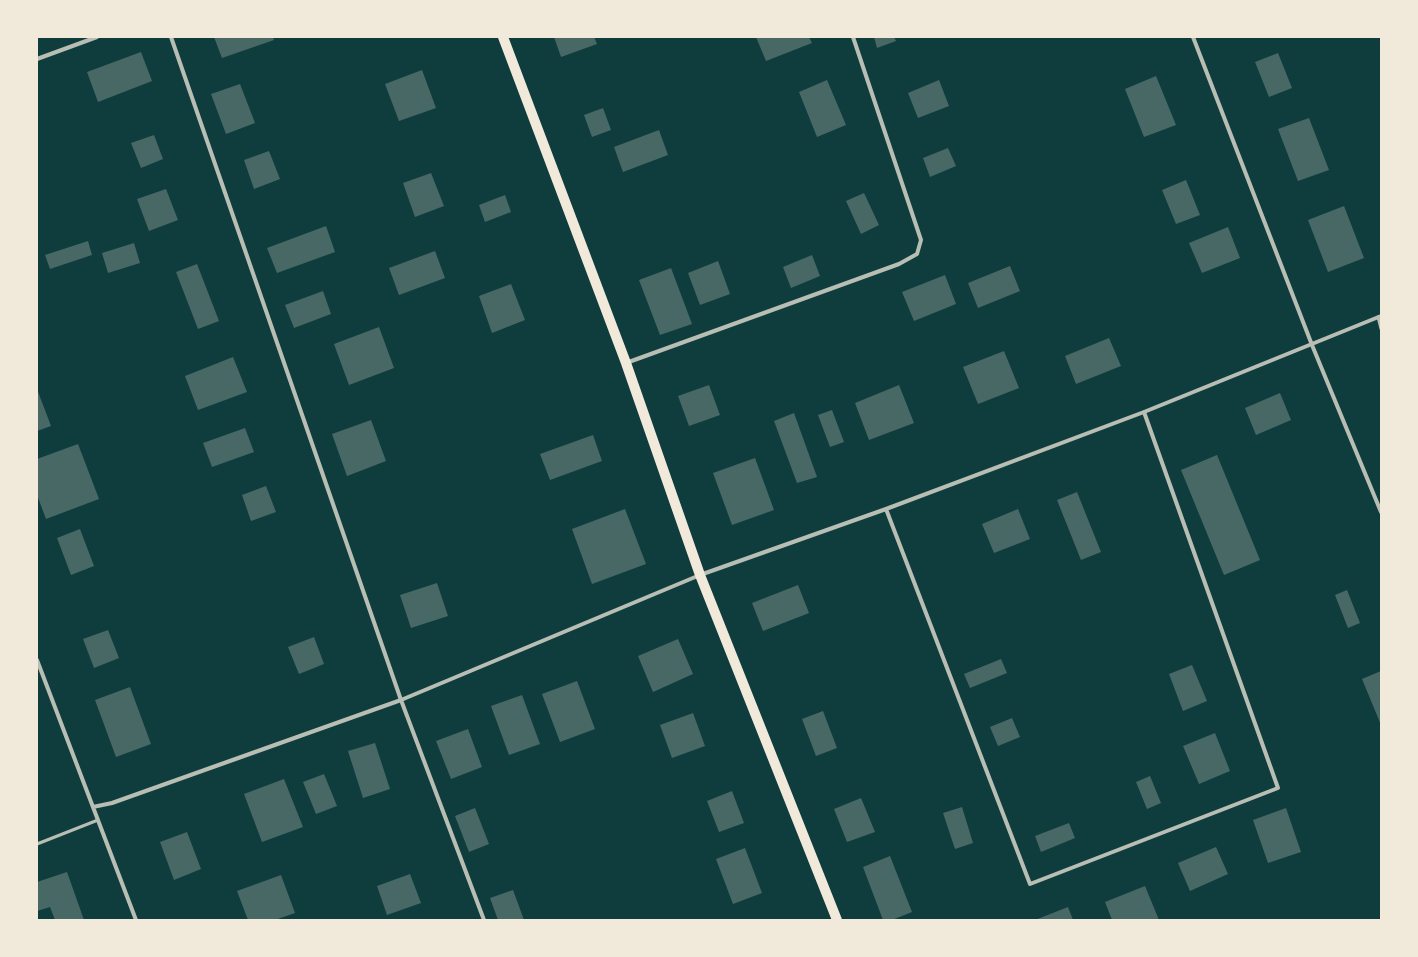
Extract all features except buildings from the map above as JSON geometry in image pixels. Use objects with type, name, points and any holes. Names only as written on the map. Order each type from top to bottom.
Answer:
[{"type":"main road","points":[[502,37],[626,363],[700,575],[837,920]]},
{"type":"street","points":[[37,59],[97,37]]},
{"type":"street","points":[[171,37],[401,700],[484,920]]},
{"type":"street","points":[[626,363],[899,264],[917,254],[921,240],[853,37]]},
{"type":"street","points":[[1193,37],[1312,345],[1381,512]]},
{"type":"street","points":[[93,807],[112,803],[401,700],[700,575],[886,509],[1144,412],[1312,345],[1379,316]]},
{"type":"street","points":[[886,509],[1030,884],[1278,788],[1144,412]]},
{"type":"street","points":[[37,660],[136,920]]},
{"type":"lane","points":[[1379,316],[1381,329]]},
{"type":"lane","points":[[37,844],[98,820]]}]
